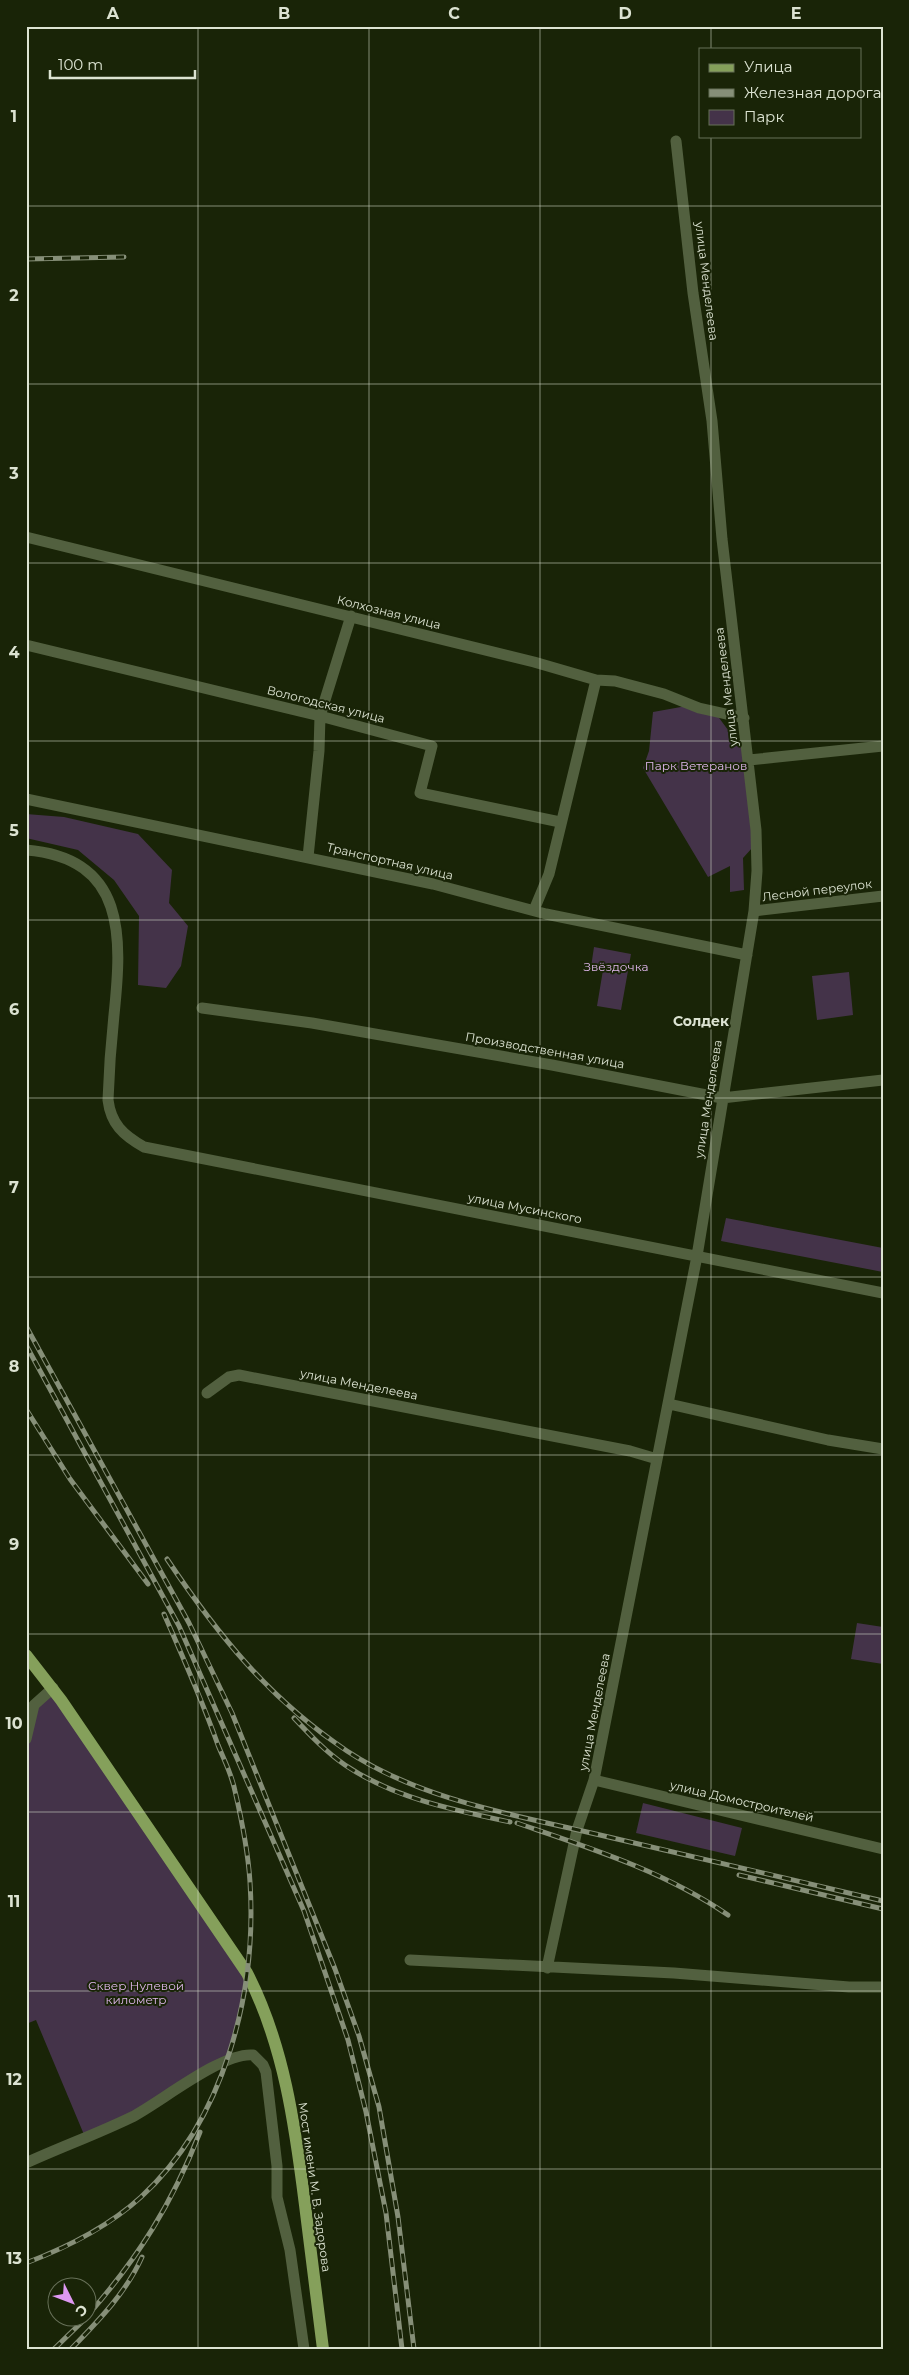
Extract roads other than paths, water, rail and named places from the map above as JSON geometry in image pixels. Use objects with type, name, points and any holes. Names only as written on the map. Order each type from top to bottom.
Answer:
[{"type":"main road","name":"Мост имени М. В. Задорова","points":[[26,1655],[53,1688],[247,1973],[262,2002],[280,2055],[298,2144],[322,2349]]},
{"type":"street","name":"улица Менделеева","points":[[547,1968],[577,1830],[594,1780],[669,1404],[697,1256],[747,955],[754,911],[757,871],[756,830],[749,760],[722,539],[712,421],[693,293],[676,141]]},
{"type":"street","name":"Колхозная улица","points":[[26,537],[351,616],[534,662],[596,680],[627,684],[664,694],[699,708],[744,718]]},
{"type":"street","points":[[308,856],[319,751],[320,716],[351,616]]},
{"type":"street","name":"Вологодская улица","points":[[26,645],[320,716],[432,746],[420,793],[560,822]]},
{"type":"street","points":[[534,910],[548,874],[596,680]]},
{"type":"street","points":[[749,760],[883,746]]},
{"type":"street","name":"Транспортная улица","points":[[26,799],[308,856],[433,884],[534,910],[747,955]]},
{"type":"street","name":"улица Мусинского","points":[[26,850],[51,852],[77,864],[100,885],[113,910],[119,938],[119,975],[108,1084],[110,1113],[118,1128],[128,1138],[144,1146],[161,1151],[883,1293]]},
{"type":"street","name":"Лесной переулок","points":[[754,911],[883,896]]},
{"type":"street","name":"Производственная улица","points":[[202,1008],[312,1024],[552,1064],[722,1098],[883,1080]]},
{"type":"street","name":"улица Менделеева","points":[[207,1393],[229,1377],[240,1375],[620,1449],[657,1459]]},
{"type":"street","points":[[669,1404],[828,1440],[883,1449]]},
{"type":"street","points":[[26,1739],[30,1704],[53,1688]]},
{"type":"street","name":"улица Домостроителей","points":[[594,1780],[883,1849]]},
{"type":"street","points":[[410,1960],[674,1973],[849,1988],[883,1987]]},
{"type":"street","points":[[28,2158],[132,2116],[225,2062],[253,2054],[263,2065],[266,2072],[275,2146],[277,2197],[290,2250],[304,2349]]},
{"type":"railway","points":[[26,259],[124,257]]},
{"type":"railway","points":[[26,1326],[189,1623],[232,1713],[335,1969],[359,2036],[379,2107],[398,2217],[414,2349]]},
{"type":"railway","points":[[26,1345],[179,1626],[304,1911],[348,2040],[366,2112],[386,2213],[402,2349]]},
{"type":"railway","points":[[26,1409],[70,1479],[148,1584]]},
{"type":"railway","points":[[167,1559],[206,1614],[247,1664],[269,1687],[319,1731],[347,1751],[376,1768],[437,1794],[502,1813],[883,1901]]},
{"type":"railway","points":[[26,2263],[72,2243],[115,2218],[141,2197],[170,2166],[194,2131],[214,2092],[230,2052],[241,2010],[248,1967],[251,1924],[249,1870],[242,1825],[230,1773],[164,1614]]},
{"type":"railway","points":[[294,1718],[318,1743],[338,1760],[383,1786],[424,1801],[510,1822]]},
{"type":"railway","points":[[517,1823],[599,1851],[652,1873],[704,1899],[728,1915]]},
{"type":"railway","points":[[739,1875],[883,1909]]},
{"type":"railway","points":[[98,2303],[123,2272],[152,2229],[178,2183],[200,2132]]},
{"type":"railway","points":[[71,2349],[120,2295],[142,2257]]},
{"type":"railway","points":[[54,2349],[76,2328]]},
{"type":"district","name":"Солдек","points":[[701,1021]]},
{"type":"park label","name":"Парк Ветеранов","points":[[696,765]]},
{"type":"park label","name":"Звёздочка","points":[[616,966]]},
{"type":"park label","name":"Сквер Нулевой километр","points":[[136,1992]]}]
